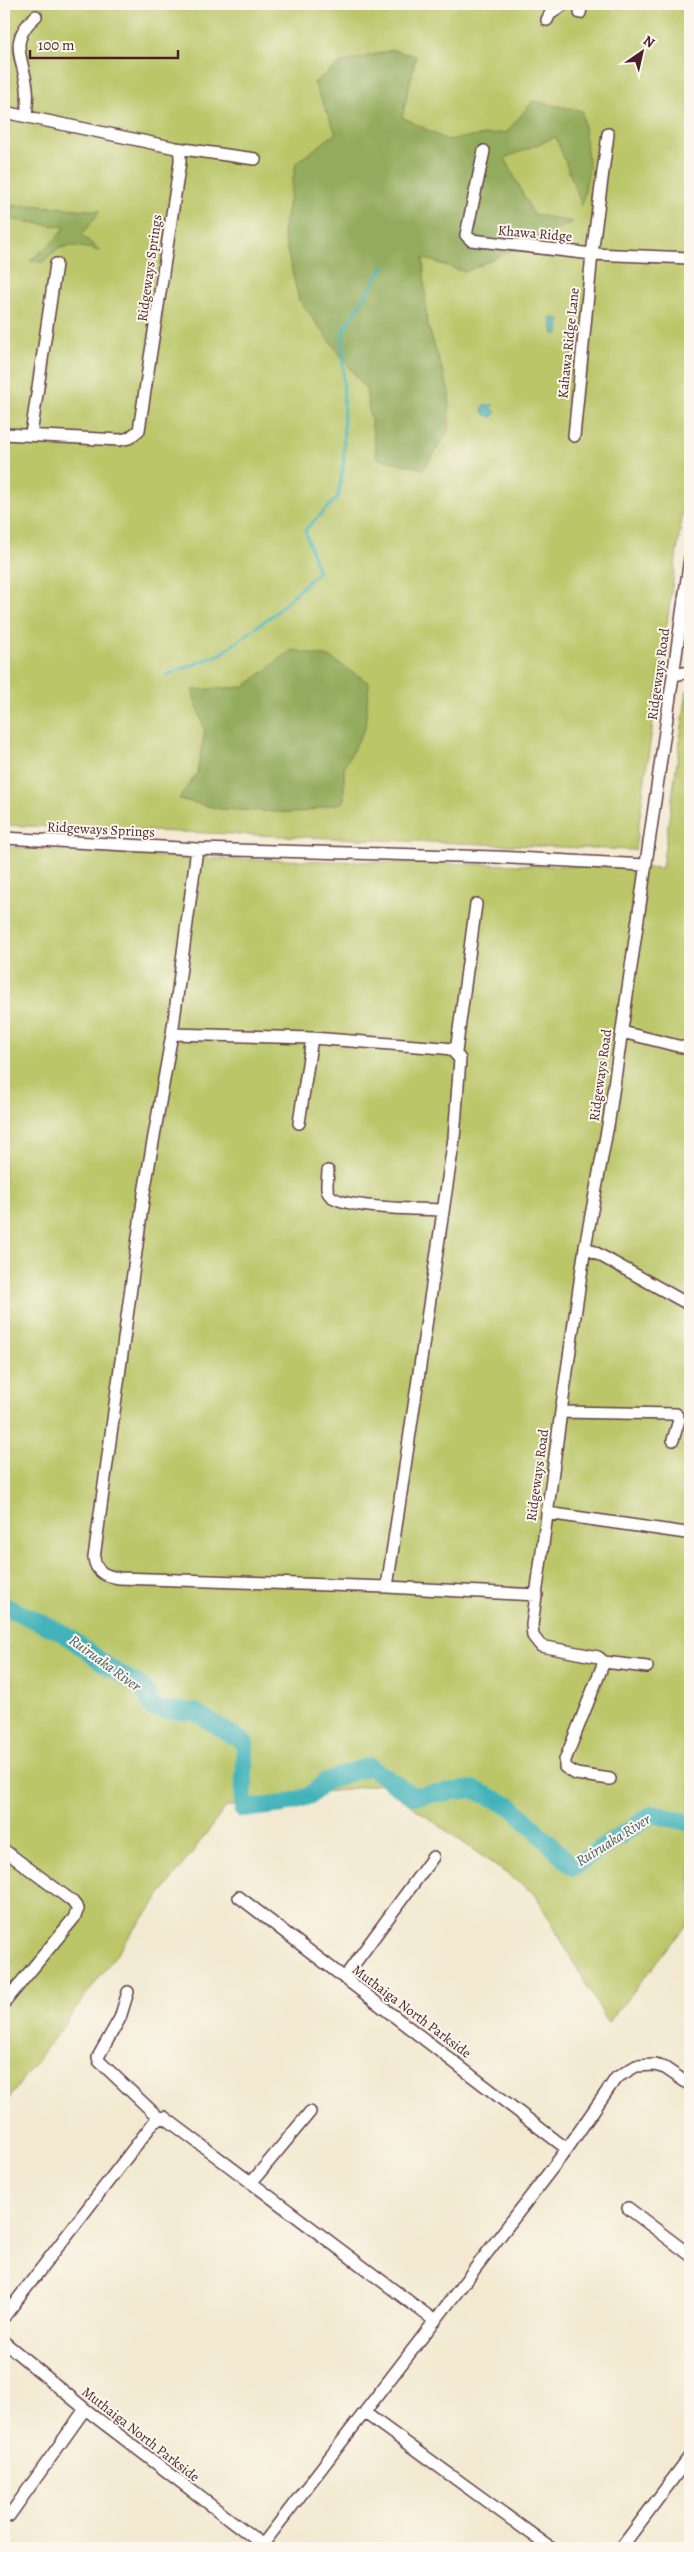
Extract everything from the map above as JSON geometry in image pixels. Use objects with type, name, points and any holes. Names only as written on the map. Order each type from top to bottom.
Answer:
[{"type":"street","points":[[547,20],[550,14],[566,4]]},
{"type":"street","points":[[26,116],[27,89],[18,45],[20,34],[36,16]]},
{"type":"street","points":[[4,112],[176,148],[255,158]]},
{"type":"street","name":"Kahawa Ridge Lane","points":[[574,436],[592,254],[608,134]]},
{"type":"street","name":"Ridgeways Springs","points":[[4,434],[120,440],[129,438],[139,430],[180,162],[180,153],[176,148]]},
{"type":"street","name":"Khawa Ridge","points":[[484,151],[466,235],[471,240],[592,254],[690,258]]},
{"type":"street","points":[[31,436],[56,264]]},
{"type":"street","name":"Ridgeways Road","points":[[604,1662],[598,1657],[541,1646],[533,1636],[532,1625],[561,1412],[586,1247],[609,1120],[690,558]]},
{"type":"street","points":[[673,675],[690,672]]},
{"type":"street","name":"Ridgeways Springs","points":[[4,838],[197,849],[495,857],[645,865]]},
{"type":"street","points":[[197,849],[172,1034],[149,1176],[144,1193],[95,1564],[102,1573],[119,1578],[387,1586],[537,1596]]},
{"type":"street","points":[[387,1586],[454,1138],[460,1068],[460,1059],[456,1052],[476,904]]},
{"type":"street","points":[[622,1032],[690,1049]]},
{"type":"street","points":[[172,1034],[312,1038],[443,1048],[456,1052]]},
{"type":"street","points":[[299,1123],[312,1038]]},
{"type":"street","points":[[328,1171],[327,1188],[329,1194],[336,1200],[352,1204],[443,1210]]},
{"type":"street","points":[[586,1247],[690,1306]]},
{"type":"street","points":[[561,1412],[676,1414],[679,1420],[673,1440]]},
{"type":"street","points":[[547,1513],[686,1533]]},
{"type":"street","points":[[610,1779],[576,1774],[565,1766],[565,1760],[604,1662],[647,1668]]},
{"type":"street","points":[[4,1850],[72,1901],[78,1909],[74,1918],[4,2004]]},
{"type":"street","points":[[344,1978],[433,1858]]},
{"type":"street","name":"Muthaiga North Parkside","points":[[240,1897],[568,2149]]},
{"type":"street","points":[[128,1992],[120,2018],[98,2057],[99,2061],[161,2118],[251,2182],[435,2321]]},
{"type":"street","name":"Muthaiga North Parkside","points":[[4,2342],[85,2409],[261,2547],[568,2149],[616,2078],[626,2070],[644,2065],[655,2065],[666,2068],[690,2085]]},
{"type":"street","points":[[251,2182],[310,2112]]},
{"type":"street","points":[[4,2317],[161,2118]]},
{"type":"street","points":[[628,2208],[690,2255]]},
{"type":"street","points":[[9,2516],[85,2409]]},
{"type":"street","points":[[364,2413],[551,2548]]},
{"type":"street","points":[[621,2548],[690,2456]]},
{"type":"green space","points":[[4,4],[690,4],[690,459],[635,850],[4,825]]},
{"type":"green space","points":[[392,50],[416,56],[402,117],[447,140],[507,132],[533,101],[582,111],[589,168],[582,206],[556,137],[505,158],[533,214],[573,222],[465,272],[423,258],[427,323],[449,391],[449,430],[424,469],[377,458],[366,389],[299,300],[283,233],[296,163],[336,133],[314,83],[341,63]]},
{"type":"green space","points":[[28,205],[100,211],[82,235],[100,251],[69,246],[57,250],[43,262],[30,261],[55,240],[65,227],[6,219],[4,226],[4,207]]},
{"type":"green space","points":[[292,650],[329,657],[369,683],[365,728],[344,767],[344,802],[298,813],[220,809],[179,799],[197,773],[205,731],[192,690],[244,687]]},
{"type":"green space","points":[[690,690],[690,1921],[608,2023],[535,1894],[381,1784],[226,1807],[4,2105],[4,847],[187,858],[662,868],[687,691]]},
{"type":"water","points":[[551,318],[560,319],[559,334],[554,334]]},
{"type":"water","points":[[484,405],[493,405],[491,408],[496,412],[493,417],[486,415],[482,410]]},
{"type":"waterway","points":[[166,675],[221,654],[275,613],[318,572],[305,530],[338,497],[344,461],[343,331],[384,266]]},
{"type":"waterway","name":"Ruiruaka River","points":[[4,1606],[63,1633],[110,1668],[142,1687],[154,1709],[195,1712],[245,1743],[243,1809],[284,1804],[309,1796],[326,1781],[369,1766],[413,1796],[473,1789],[512,1807],[573,1867],[653,1814],[690,1823]]}]
